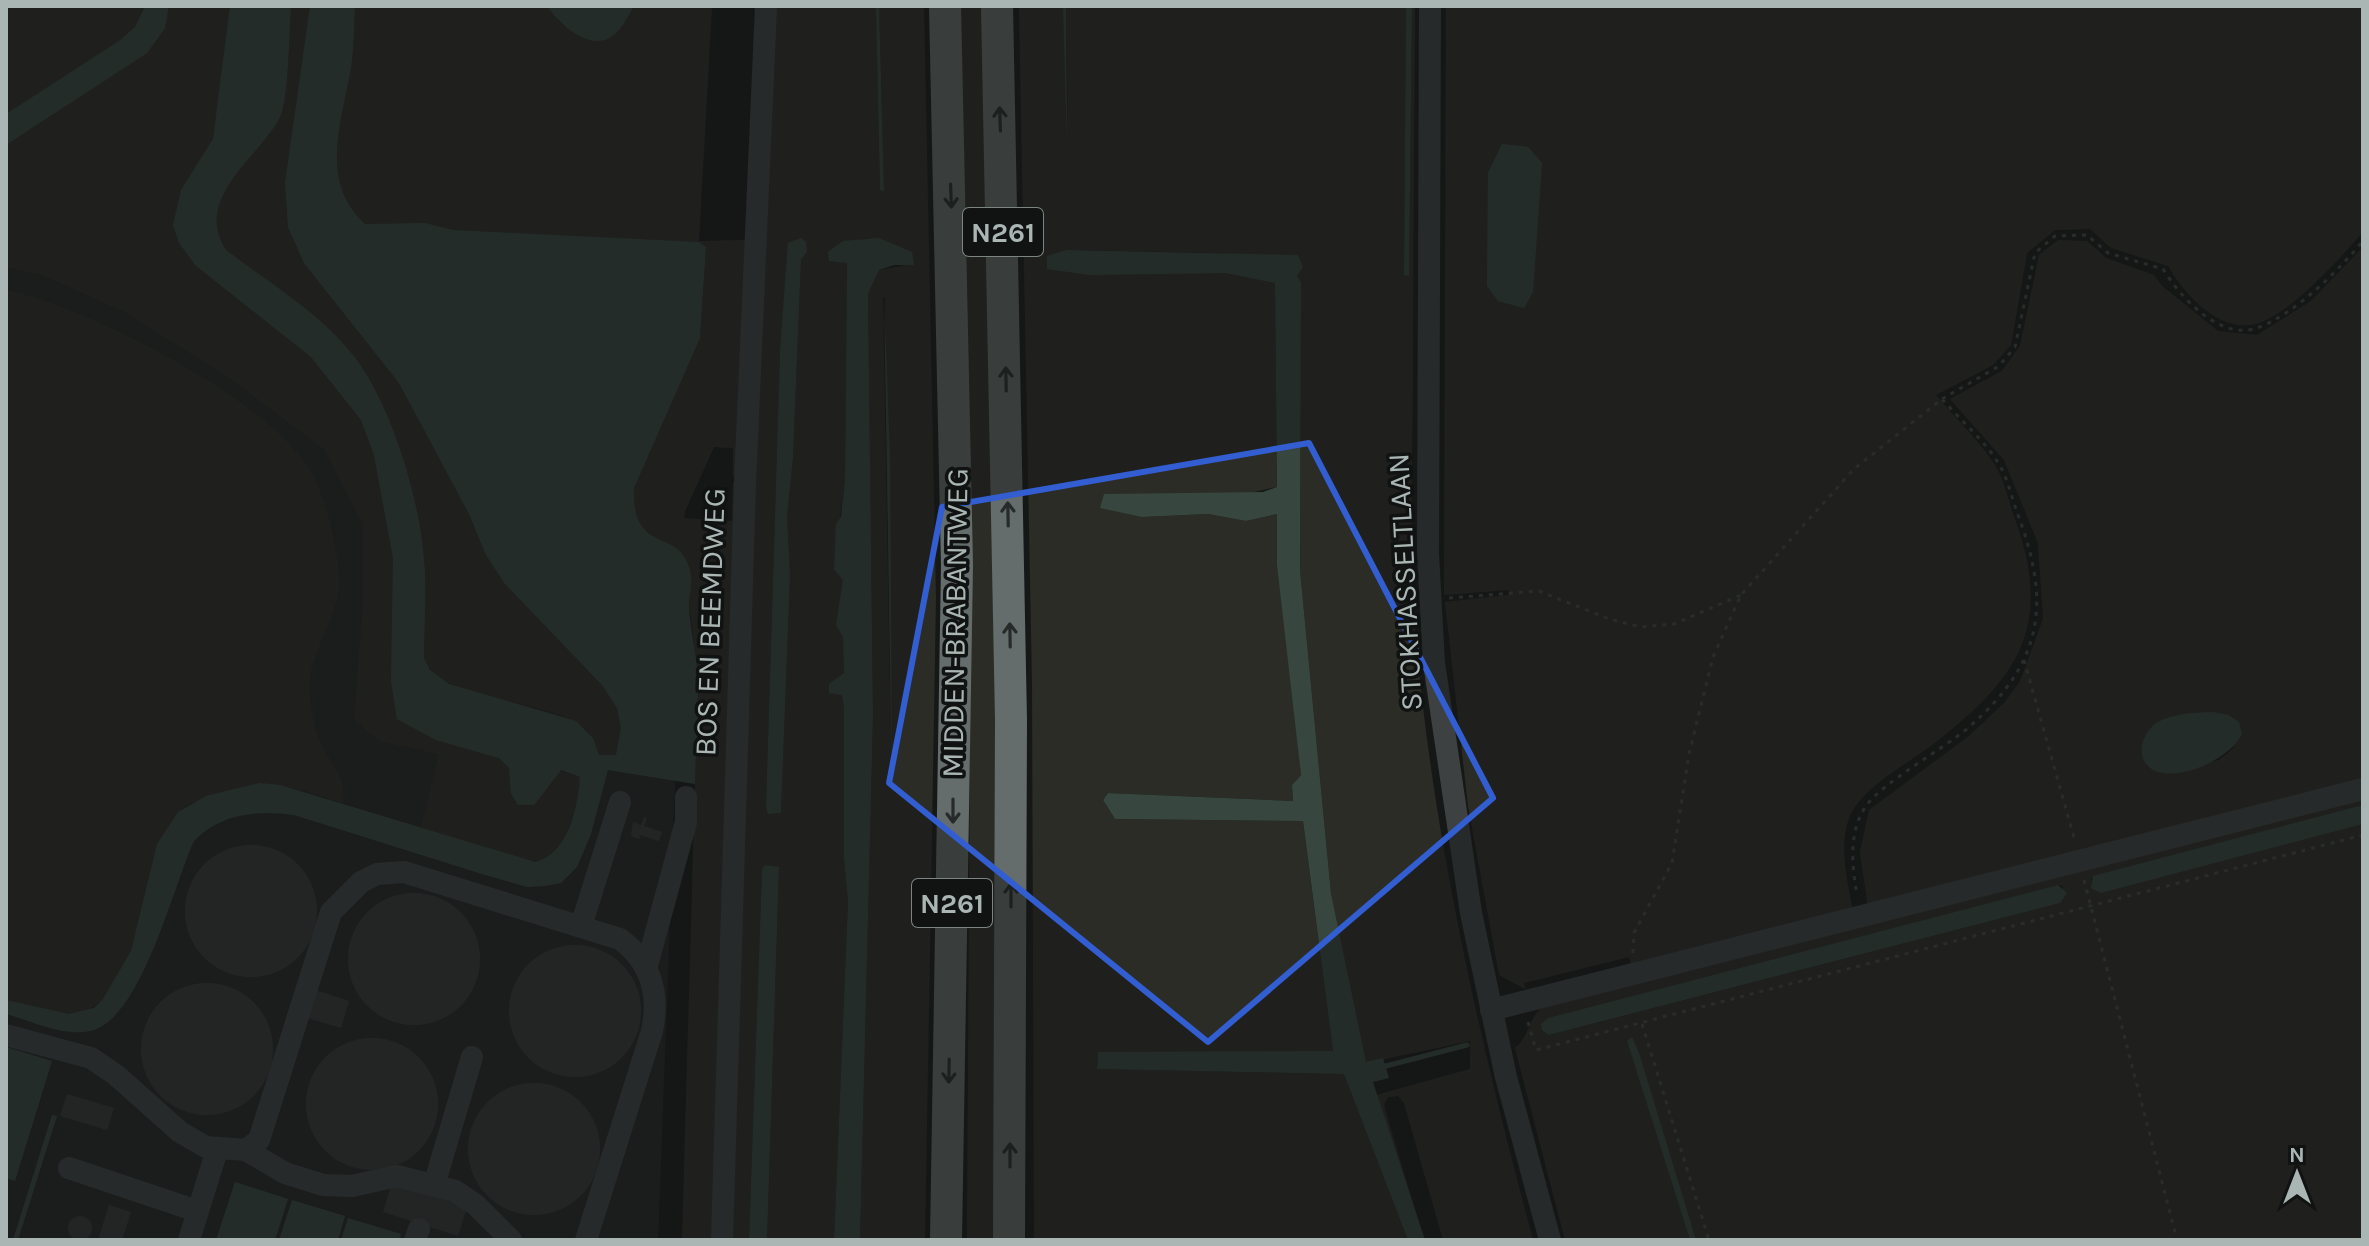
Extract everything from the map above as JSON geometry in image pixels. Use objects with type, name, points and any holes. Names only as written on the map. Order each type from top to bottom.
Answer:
[{"type":"highway","name":"MIDDEN-BRABANTWEG","points":[[945,6],[957,565],[946,1240]]},
{"type":"highway","name":"MIDDEN-BRABANTWEG","points":[[997,6],[1010,676],[1009,1240]]},
{"type":"street","name":"BOS EN BEEMDWEG","points":[[722,1240],[744,499],[766,6]]},
{"type":"street","name":"STOKHASSELTLAAN","points":[[1430,6],[1429,609],[1452,801],[1491,1010],[1550,1240]]},
{"type":"street","points":[[1491,1010],[1638,976],[2363,789]]},
{"type":"street","points":[[646,969],[686,822],[686,797]]},
{"type":"street","points":[[581,926],[620,802]]},
{"type":"street","points":[[246,1150],[259,1140],[331,912],[355,886],[377,874],[404,872],[620,939],[646,969],[657,1002],[654,1022],[586,1240]]},
{"type":"street","points":[[6,1035],[91,1058],[116,1075],[180,1132],[217,1150],[246,1150],[285,1173],[323,1185],[352,1186],[397,1176],[434,1185],[466,1197],[511,1240]]},
{"type":"street","points":[[434,1185],[472,1057]]},
{"type":"street","points":[[189,1240],[217,1150]]},
{"type":"street","points":[[69,1168],[197,1211]]},
{"type":"path","points":[[1638,976],[1634,933],[1672,863],[1689,754],[1713,657],[1741,595],[1854,469],[1942,399],[1999,366],[2015,347],[2035,253],[2055,236],[2087,235],[2108,253],[2163,269],[2179,296],[2220,326],[2255,329],[2304,300],[2363,241]]},
{"type":"path","points":[[1861,918],[1852,863],[1856,829],[1867,804],[1969,727],[2014,678],[2033,642],[2038,620],[2033,554],[1999,464],[1942,399]]},
{"type":"path","points":[[1441,599],[1539,591],[1609,619],[1641,627],[1674,624],[1741,595]]},
{"type":"path","points":[[2024,660],[2080,862],[2177,1240]]},
{"type":"path","points":[[1523,1003],[1536,1050],[2363,835]]},
{"type":"path","points":[[1642,1024],[1709,1240]]},
{"type":"highlighted area","points":[[1309,443],[1493,798],[1208,1042],[889,783],[942,507]]},
{"type":"shaded area","points":[[6,6],[704,6],[658,1240],[6,1240]]},
{"type":"shaded area","points":[[6,6],[145,6],[135,27],[119,41],[6,114]]},
{"type":"shaded area","points":[[145,6],[169,6],[165,28],[147,53],[6,145],[6,114],[119,41],[135,27]]},
{"type":"shaded area","points":[[169,6],[230,6],[213,139],[181,190],[173,225],[179,243],[195,265],[311,357],[361,420],[374,455],[393,558],[393,618],[474,750],[494,756],[506,765],[516,801],[526,806],[534,805],[557,771],[580,777],[579,799],[561,846],[545,860],[524,861],[421,827],[439,754],[380,741],[354,720],[363,605],[363,524],[324,449],[230,378],[125,312],[43,275],[6,267],[6,145],[64,108],[165,28]]},
{"type":"shaded area","points":[[230,6],[291,6],[283,108],[271,132],[223,196],[217,213],[218,231],[226,250],[293,299],[340,340],[367,375],[380,399],[401,453],[417,509],[424,560],[424,658],[430,670],[449,684],[576,721],[593,738],[599,755],[616,755],[621,728],[617,708],[602,685],[505,584],[486,555],[469,514],[399,383],[304,263],[288,227],[285,183],[310,6],[355,6],[352,60],[337,150],[342,189],[365,224],[425,223],[453,230],[699,242],[706,247],[700,338],[634,488],[635,509],[640,523],[648,532],[676,548],[690,570],[690,622],[698,682],[695,784],[608,770],[591,834],[577,867],[561,883],[544,886],[527,887],[294,815],[267,813],[228,819],[194,841],[153,949],[125,1003],[108,1022],[90,1031],[69,1032],[6,1014],[6,1000],[69,1014],[94,1008],[103,999],[131,951],[157,844],[178,812],[206,796],[259,783],[280,785],[535,862],[546,858],[563,840],[574,815],[579,789],[580,777],[561,770],[534,805],[518,805],[511,793],[509,768],[499,758],[436,740],[397,719],[391,681],[393,558],[374,455],[361,420],[311,357],[195,265],[179,243],[173,225],[181,190],[213,139]]},
{"type":"shaded area","points":[[291,6],[310,6],[285,183],[288,227],[304,263],[399,383],[469,514],[486,555],[505,584],[602,685],[617,708],[621,728],[616,756],[599,756],[593,738],[579,724],[559,714],[481,695],[457,687],[437,675],[424,658],[424,560],[417,508],[402,452],[380,399],[353,355],[325,325],[226,250],[218,231],[217,213],[223,196],[271,132],[283,108]]},
{"type":"shaded area","points":[[355,6],[547,6],[562,24],[586,39],[624,23],[634,6],[712,6],[699,241],[745,240],[739,477],[733,477],[733,448],[714,447],[682,518],[732,521],[733,482],[738,482],[716,1240],[682,1240],[697,668],[689,605],[691,573],[673,546],[639,527],[633,511],[634,488],[700,338],[706,247],[699,242],[453,230],[424,223],[365,224],[342,189],[337,150],[352,60]]},
{"type":"shaded area","points":[[547,6],[634,6],[615,34],[602,41],[593,41],[566,27]]},
{"type":"shaded area","points":[[769,6],[876,6],[880,190],[884,190],[879,6],[924,6],[936,598],[925,1240],[860,1240],[873,715],[868,294],[879,270],[913,264],[865,238],[830,261],[847,262],[845,479],[835,554],[843,580],[844,673],[829,684],[842,695],[844,709],[844,858],[848,902],[834,1240],[767,1240],[779,868],[767,865],[762,870],[749,1240],[727,1240]],"holes":[[[801,258],[793,458],[787,516],[790,575],[781,813],[768,814],[780,352]],[[883,297],[885,298],[891,754]]]},
{"type":"shaded area","points":[[876,6],[879,6],[884,191],[880,190]]},
{"type":"shaded area","points":[[957,6],[986,6],[995,349],[996,1240],[967,1240],[970,730]]},
{"type":"shaded area","points":[[1019,6],[1063,6],[1068,125],[1066,6],[1406,6],[1404,275],[1409,275],[1412,6],[1415,6],[1412,516],[1417,651],[1425,726],[1448,874],[1478,1022],[1533,1240],[1443,1240],[1404,1103],[1398,1096],[1388,1097],[1384,1105],[1386,1113],[1424,1240],[1376,1095],[1470,1069],[1470,1041],[1366,1063],[1331,893],[1300,570],[1301,282],[1297,276],[1222,253],[1080,250],[1047,256],[1225,273],[1275,283],[1277,487],[1142,517],[1208,514],[1246,521],[1277,514],[1301,775],[1292,785],[1293,801],[1108,793],[1103,800],[1115,819],[1303,821],[1333,1052],[1098,1052],[1097,1069],[1344,1074],[1408,1240],[1034,1240],[1032,684]]},
{"type":"shaded area","points":[[1063,6],[1066,6],[1067,142]]},
{"type":"shaded area","points":[[1406,6],[1412,6],[1409,276],[1404,275]]},
{"type":"shaded area","points":[[1446,6],[2363,6],[2363,232],[2313,285],[2269,319],[2255,324],[2228,323],[2215,317],[2193,299],[2168,266],[2111,248],[2090,229],[2055,230],[2027,253],[2011,345],[1993,365],[1936,395],[1982,447],[2002,478],[2027,561],[2031,595],[2028,625],[2018,652],[1983,701],[1928,748],[1871,789],[1853,810],[1844,843],[1853,912],[1868,908],[1860,852],[1869,810],[1969,736],[2005,702],[2020,681],[2043,619],[2038,543],[2004,460],[1950,399],[2002,371],[2020,346],[2039,255],[2058,240],[2087,241],[2106,258],[2154,275],[2162,286],[2218,331],[2257,335],[2311,301],[2363,247],[2363,784],[1633,972],[1629,957],[1524,983],[1525,989],[1499,975],[1468,806],[1445,602],[1508,595],[1509,590],[1444,595]],"holes":[[[2236,746],[2219,760],[2162,773]]]},
{"type":"shaded area","points":[[1502,144],[1528,147],[1542,163],[1533,292],[1524,308],[1498,301],[1487,286],[1488,173]]},
{"type":"shaded area","points":[[801,238],[806,242],[807,252],[801,259],[793,458],[787,516],[790,575],[781,813],[768,814],[780,352],[788,243]]},
{"type":"shaded area","points":[[879,238],[912,252],[914,265],[894,265],[879,270],[868,294],[873,715],[860,1240],[834,1240],[848,902],[844,858],[844,709],[842,695],[829,693],[829,684],[844,673],[843,637],[836,625],[843,580],[834,569],[836,525],[841,516],[845,479],[847,263],[829,261],[828,252],[843,241]]},
{"type":"shaded area","points":[[1067,250],[1298,255],[1303,267],[1297,276],[1301,282],[1300,570],[1331,893],[1366,1062],[1383,1058],[1389,1078],[1373,1082],[1425,1240],[1408,1240],[1344,1074],[1097,1069],[1098,1052],[1333,1051],[1303,821],[1115,819],[1103,800],[1108,793],[1293,801],[1292,785],[1301,775],[1277,565],[1277,514],[1246,521],[1208,514],[1142,517],[1100,508],[1104,494],[1263,492],[1277,487],[1275,283],[1225,273],[1090,275],[1047,269],[1047,256]]},
{"type":"shaded area","points":[[6,290],[82,316],[129,337],[222,390],[262,419],[294,448],[314,477],[331,526],[339,577],[336,602],[313,664],[310,690],[316,731],[342,785],[343,803],[304,790],[259,783],[190,803],[178,812],[157,844],[131,951],[103,999],[86,1012],[69,1014],[6,1000]]},
{"type":"shaded area","points":[[884,295],[890,460],[892,780]]},
{"type":"shaded area","points":[[2213,712],[2228,715],[2239,722],[2242,734],[2229,750],[2208,764],[2185,772],[2163,773],[2147,765],[2142,750],[2151,727],[2178,715]]},
{"type":"shaded area","points":[[2363,793],[2363,805],[2090,879],[2101,893],[2363,824],[2363,1240],[1696,1240],[1632,1038],[1627,1041],[1690,1240],[1565,1240],[1515,1048],[1544,1006]],"holes":[[[2063,886],[2060,903],[1550,1035],[1542,1023],[1548,1018]]]},
{"type":"shaded area","points":[[2363,805],[2363,824],[2101,893],[2091,888],[2093,876]]},
{"type":"shaded area","points":[[765,865],[779,867],[767,1240],[749,1240],[762,870]]},
{"type":"shaded area","points":[[2058,885],[2067,893],[2060,903],[1549,1035],[1542,1030],[1541,1024],[1548,1018]]},
{"type":"shaded area","points":[[1632,1037],[1696,1240],[1690,1240],[1627,1041]]},
{"type":"shaded area","points":[[6,1047],[52,1061],[15,1181],[6,1178]]},
{"type":"shaded area","points":[[52,1115],[57,1116],[18,1240],[13,1240]]},
{"type":"shaded area","points":[[235,1182],[288,1199],[275,1240],[216,1240]]},
{"type":"shaded area","points":[[292,1200],[345,1216],[338,1240],[279,1240]]},
{"type":"shaded area","points":[[348,1218],[401,1234],[400,1240],[341,1240]]},
{"type":"building","points":[[644,817],[647,818],[644,826],[662,832],[659,841],[640,835],[639,839],[631,836],[633,822],[641,825]]},
{"type":"building","points":[[251,845],[276,850],[298,864],[312,886],[317,911],[312,936],[298,958],[276,972],[251,977],[226,972],[204,958],[190,936],[185,911],[190,886],[204,864],[226,850]]},
{"type":"building","points":[[414,893],[439,898],[461,912],[475,934],[480,959],[475,984],[461,1006],[439,1020],[414,1025],[389,1020],[367,1006],[353,984],[348,959],[353,934],[367,912],[389,898]]},
{"type":"building","points":[[575,945],[600,950],[622,964],[636,986],[641,1011],[636,1036],[622,1058],[600,1072],[575,1077],[550,1072],[528,1058],[514,1036],[509,1011],[514,986],[528,964],[550,950]]},
{"type":"building","points":[[207,983],[232,988],[254,1002],[268,1024],[273,1049],[268,1074],[254,1096],[232,1110],[207,1115],[182,1110],[160,1096],[146,1074],[141,1049],[146,1024],[160,1002],[182,988]]},
{"type":"building","points":[[316,990],[349,1001],[341,1028],[307,1018]]},
{"type":"building","points":[[372,1038],[397,1043],[419,1057],[433,1079],[438,1104],[433,1129],[419,1151],[397,1165],[372,1170],[347,1165],[325,1151],[311,1129],[306,1104],[311,1079],[325,1057],[347,1043]]},
{"type":"building","points":[[534,1083],[559,1088],[581,1102],[595,1124],[600,1149],[595,1174],[581,1196],[559,1210],[534,1215],[509,1210],[487,1196],[473,1174],[468,1149],[473,1124],[487,1102],[509,1088]]},
{"type":"building","points":[[67,1094],[114,1108],[107,1130],[60,1116]]},
{"type":"building","points":[[392,1183],[467,1207],[458,1236],[383,1212]]},
{"type":"building","points":[[109,1205],[131,1212],[122,1240],[98,1240]]},
{"type":"building","points":[[80,1216],[89,1219],[92,1228],[89,1237],[80,1240],[71,1237],[68,1228],[71,1219]]},
{"type":"waterway","points":[[1382,1067],[1467,1045]]}]
